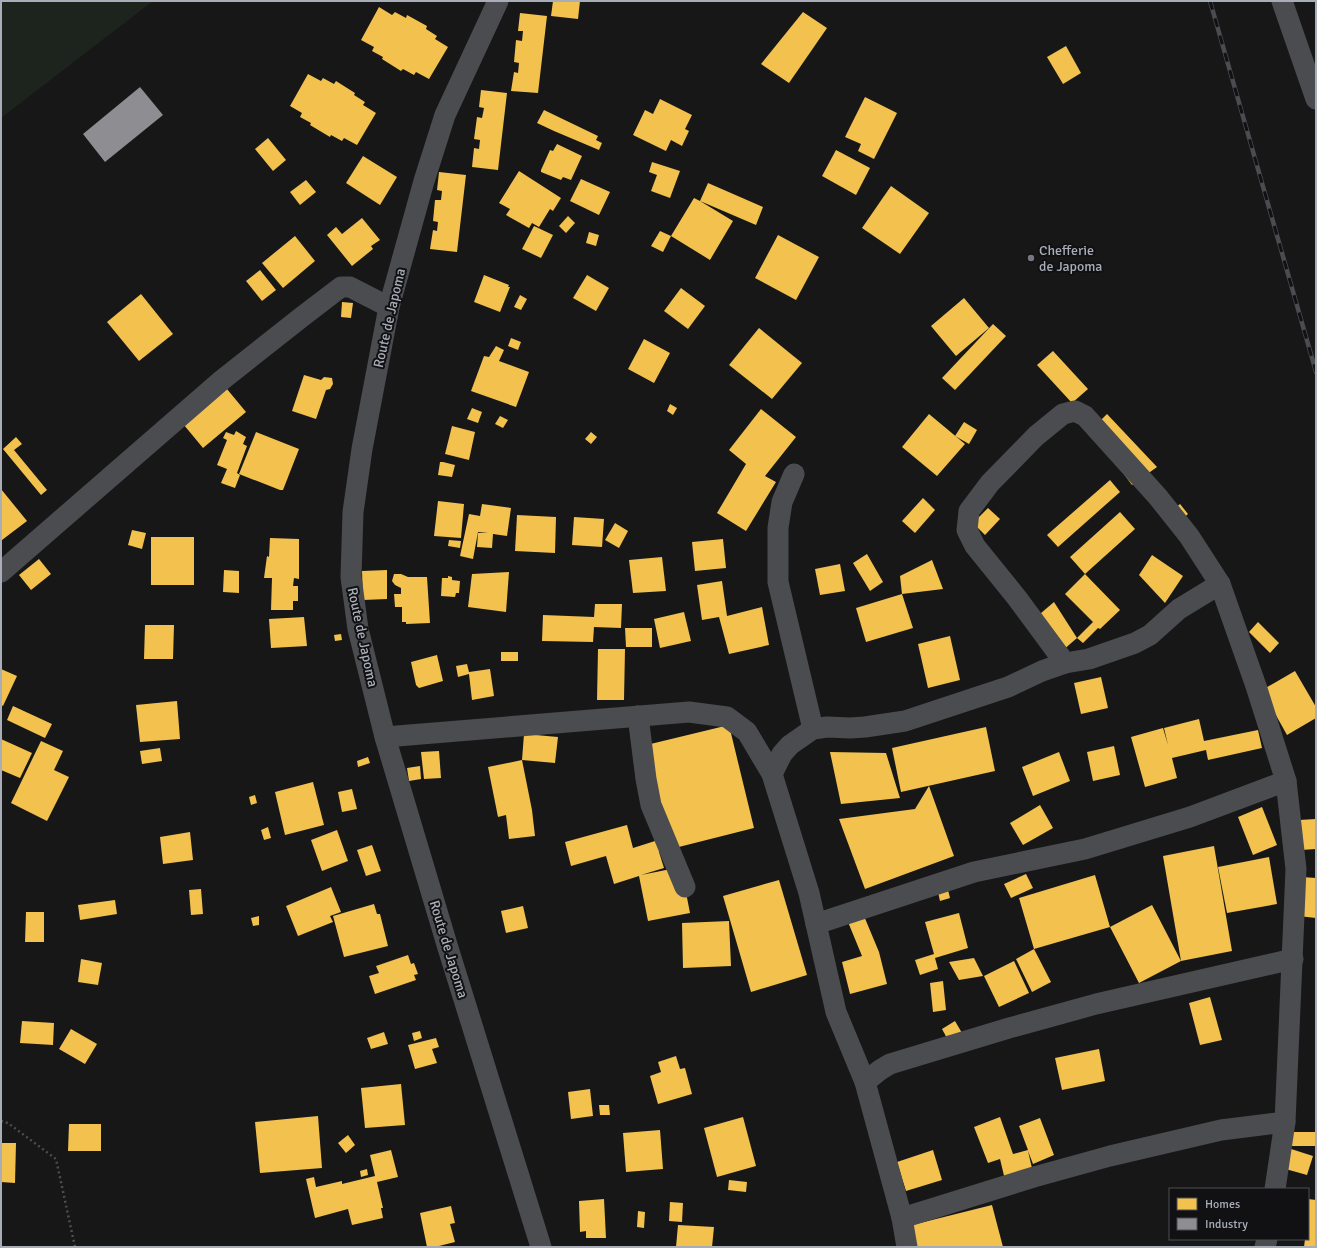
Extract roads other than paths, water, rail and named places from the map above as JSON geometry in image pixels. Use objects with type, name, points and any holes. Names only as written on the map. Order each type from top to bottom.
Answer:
[{"type":"street","name":"Route de Japoma","points":[[498,1],[446,115],[424,181],[389,307],[362,449],[353,512],[351,577],[358,629],[385,737],[448,948],[541,1247]]},
{"type":"street","points":[[1282,1],[1316,99]]},
{"type":"street","points":[[1,572],[222,380],[341,287],[350,287],[389,307]]},
{"type":"street","points":[[1065,663],[1018,598],[975,546],[967,530],[968,511],[990,483],[1036,436],[1063,414],[1075,411],[1085,416],[1158,497],[1189,536],[1220,584],[1256,686],[1286,781],[1296,869],[1285,1122],[1274,1188]]},
{"type":"street","points":[[794,474],[782,502],[778,528],[778,582],[813,729]]},
{"type":"street","points":[[772,774],[782,754],[790,745],[813,729],[827,727],[865,728],[905,721],[1008,687],[1042,671],[1065,663],[1089,659],[1135,643],[1150,635],[1179,609],[1220,584]]},
{"type":"street","points":[[385,737],[689,712],[727,717],[747,732],[772,774],[809,893],[836,1012],[865,1082],[902,1218],[907,1247]]},
{"type":"street","points":[[638,716],[651,806],[685,887]]},
{"type":"street","points":[[816,924],[974,872],[1085,849],[1190,817],[1286,781]]},
{"type":"street","points":[[865,1082],[890,1064],[1009,1028],[1096,1004],[1293,959]]},
{"type":"street","points":[[902,1218],[1110,1156],[1221,1130],[1285,1122]]},
{"type":"railway","points":[[1210,1],[1316,372]]},
{"type":"place","name":"Chefferie de Japoma","points":[[1031,258]]}]
